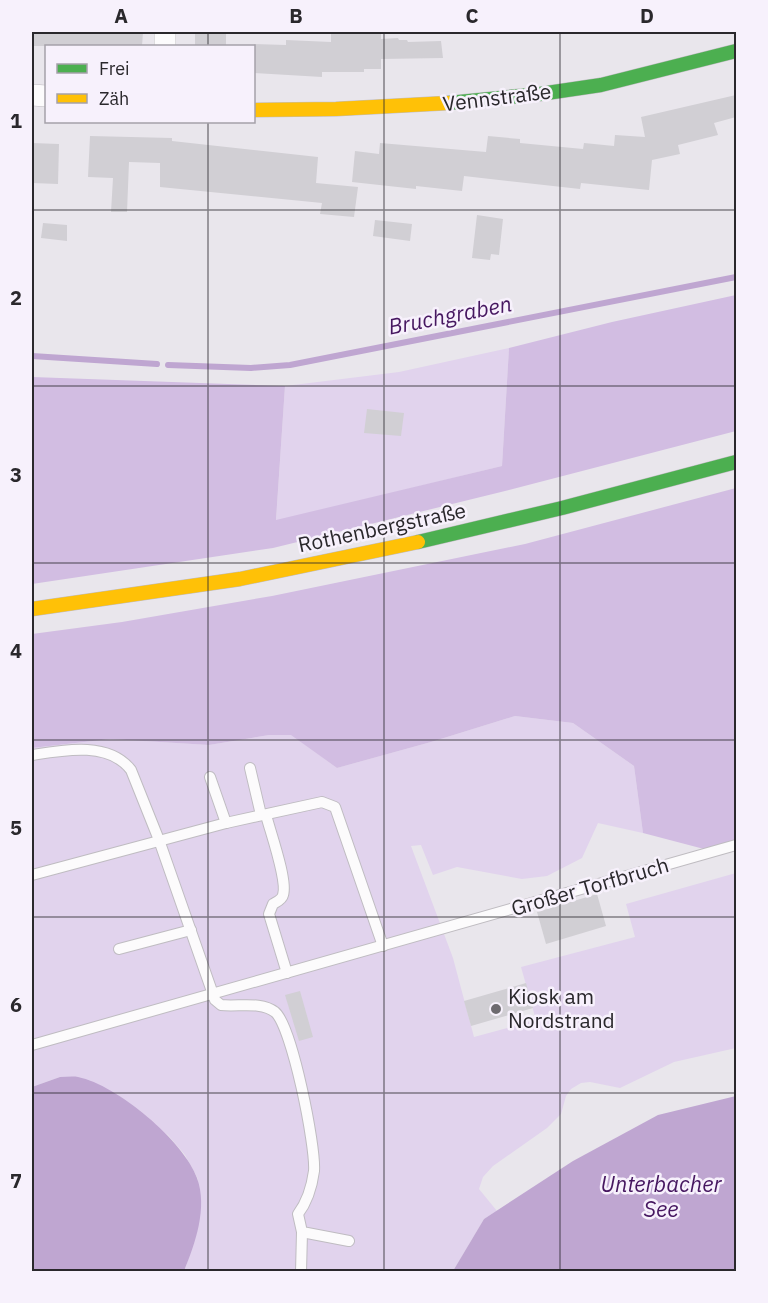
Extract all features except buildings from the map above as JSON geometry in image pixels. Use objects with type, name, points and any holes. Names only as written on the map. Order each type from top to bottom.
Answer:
[{"type":"main road","name":"Vennstraße","points":[[255,110],[427,106],[572,90],[736,51]]},
{"type":"main road","name":"Rothenbergstraße","points":[[32,609],[121,598],[268,574],[524,519],[736,462]]},
{"type":"lane","points":[[32,755],[57,751],[96,750],[125,762],[131,770],[159,840],[215,1000],[221,1005],[254,1005],[267,1008],[275,1012],[281,1020],[306,1105],[312,1141],[314,1171],[306,1204],[298,1214],[302,1232],[301,1272]]},
{"type":"lane","points":[[250,768],[284,879],[284,895],[273,904],[269,914],[287,973]]},
{"type":"lane","points":[[210,777],[226,823]]},
{"type":"lane","points":[[32,875],[226,823],[322,802],[335,807],[384,946]]},
{"type":"lane","name":"Großer Torfbruch","points":[[32,1045],[736,845]]},
{"type":"lane","points":[[119,949],[191,930]]},
{"type":"lane","points":[[302,1232],[349,1241]]},
{"type":"shaded area","points":[[736,295],[736,431],[273,548],[32,584],[32,377],[285,386],[276,520],[502,466],[509,348],[612,322]]},
{"type":"shaded area","points":[[509,348],[502,466],[276,521],[285,386],[399,372]]},
{"type":"shaded area","points":[[736,488],[736,842],[704,849],[643,833],[634,766],[573,723],[515,716],[337,768],[291,735],[269,735],[209,745],[110,739],[32,748],[32,634],[122,622],[272,596],[525,544]]},
{"type":"shaded area","points":[[515,716],[573,723],[634,766],[643,833],[598,823],[582,858],[547,876],[522,879],[457,867],[433,875],[421,845],[411,846],[453,958],[474,1037],[536,1020],[521,967],[635,937],[626,904],[736,873],[736,1048],[674,1062],[620,1088],[590,1082],[581,1083],[571,1089],[566,1096],[561,1114],[547,1128],[493,1166],[483,1177],[479,1189],[497,1211],[484,1219],[453,1271],[184,1271],[188,1260],[198,1179],[185,1155],[168,1135],[60,1077],[32,1087],[32,748],[110,739],[209,745],[269,735],[292,735],[337,768]]},
{"type":"water","points":[[60,1077],[78,1077],[111,1091],[164,1132],[190,1163],[200,1190],[201,1213],[196,1238],[184,1271],[32,1271],[32,1087]]},
{"type":"water","name":"Unterbacher See","points":[[736,1096],[736,1271],[453,1271],[484,1219],[573,1161],[658,1115]]},
{"type":"waterway","name":"Bruchgraben","points":[[168,365],[251,368],[290,365],[736,277]]},
{"type":"waterway","name":"Bruchgraben","points":[[32,356],[157,364]]},
{"type":"traffic: fast","points":[[448,103],[540,94],[601,85],[736,51]]},
{"type":"traffic: fast","points":[[418,542],[562,508],[736,462]]},
{"type":"traffic: slow","points":[[255,110],[336,109],[448,103]]},
{"type":"traffic: slow","points":[[32,609],[240,579],[418,542]]},
{"type":"place","name":"Kiosk am Nordstrand","points":[[496,1009]]}]
